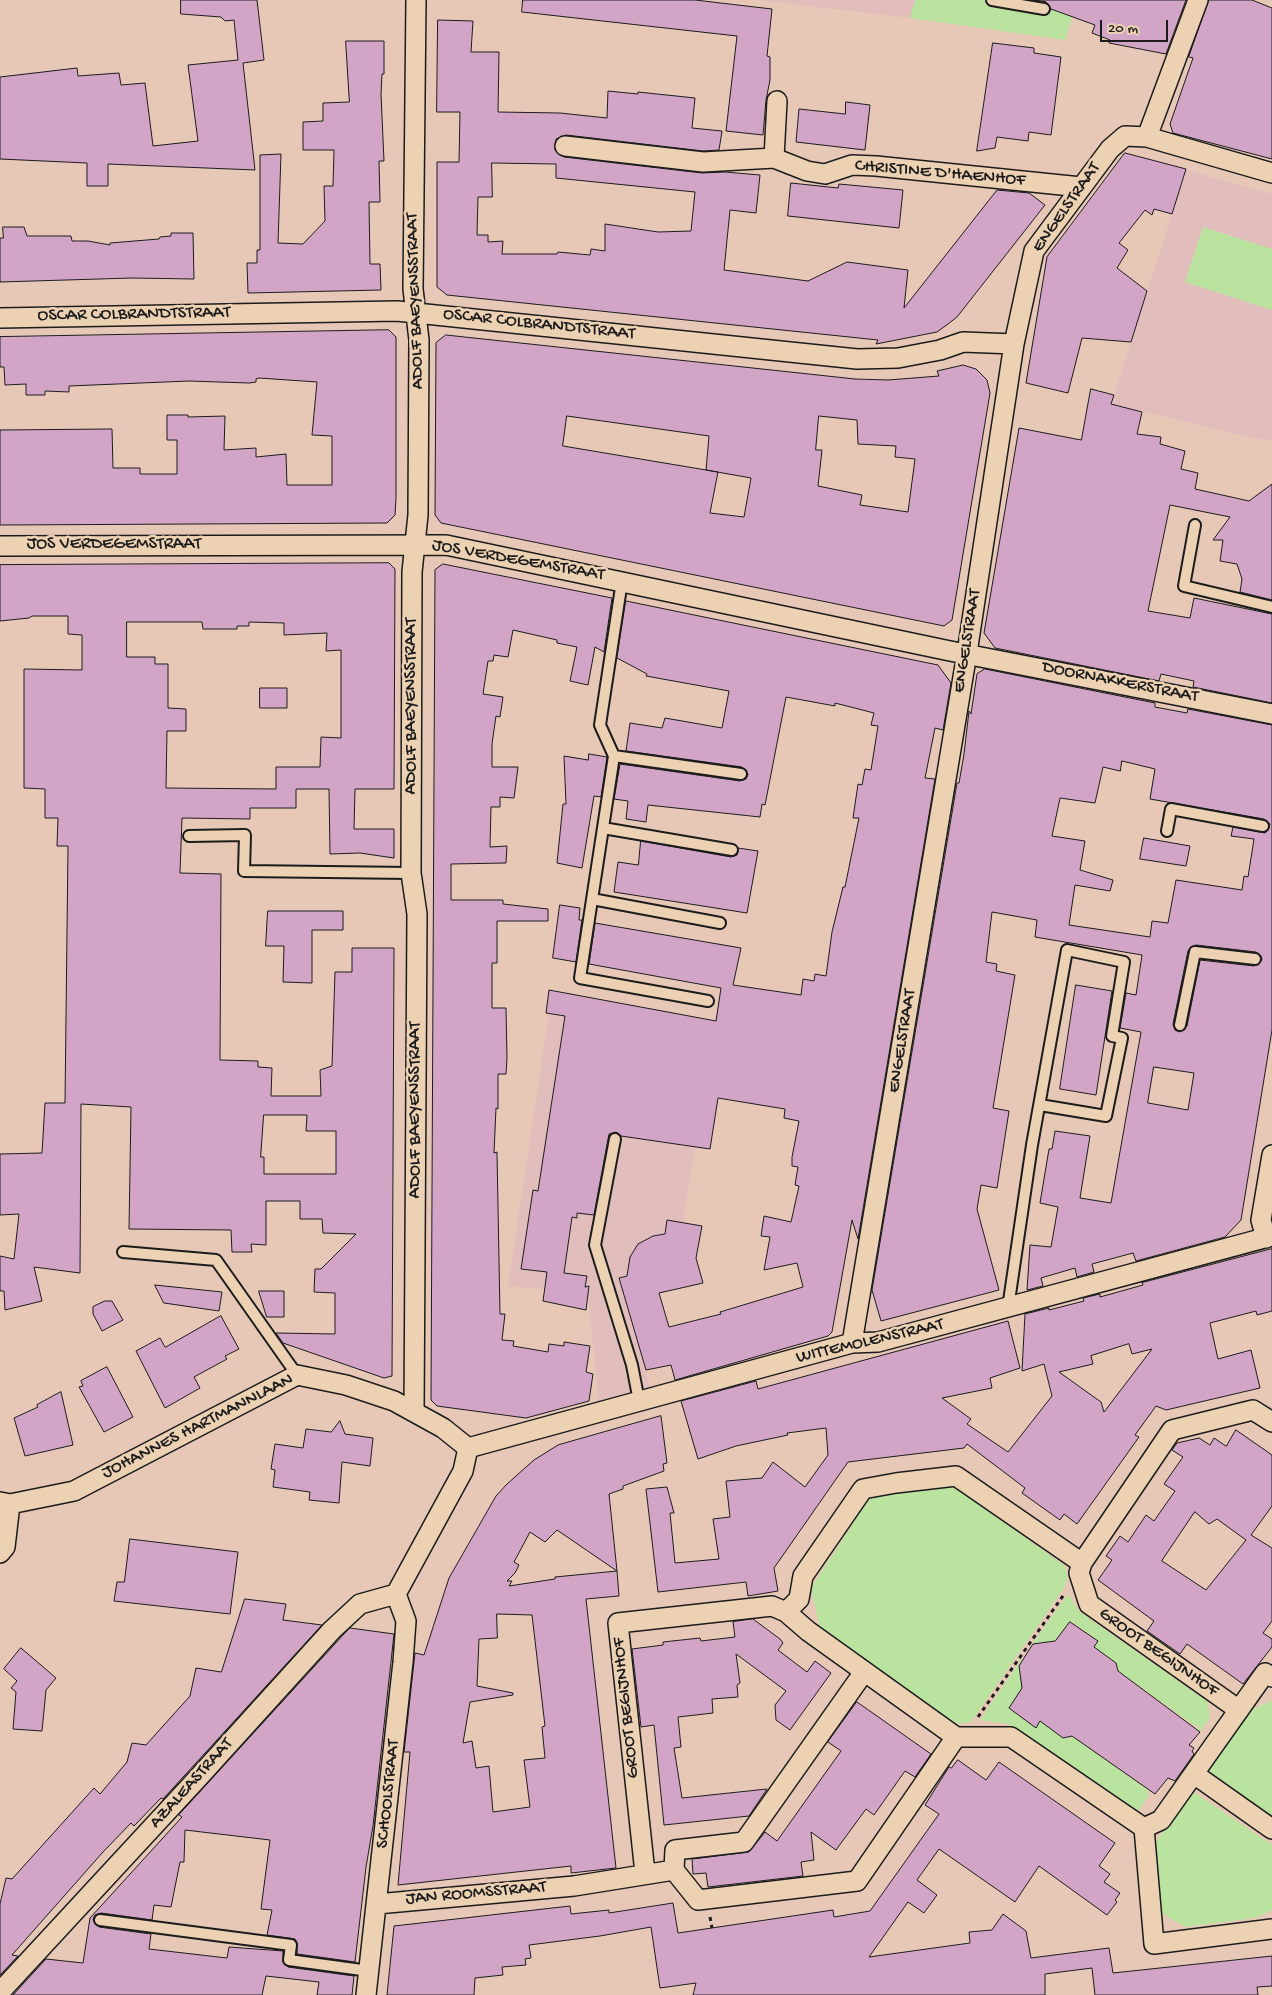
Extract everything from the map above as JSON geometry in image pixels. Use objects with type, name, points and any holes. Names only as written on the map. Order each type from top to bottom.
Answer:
[{"type":"street","name":"ADOLF BAEYENSSTRAAT","points":[[414,1412],[417,914],[411,873],[412,572],[418,515],[419,340],[413,269],[416,0]]},
{"type":"street","points":[[1198,0],[1147,137],[1272,173]]},
{"type":"street","points":[[774,158],[777,101]]},
{"type":"street","name":"ENGELSTRAAT","points":[[852,1343],[967,653],[1014,344],[1034,251],[1110,149],[1125,136],[1147,137]]},
{"type":"street","name":"CHRISTINE D'HAENHOF","points":[[566,146],[702,162],[774,158],[807,171],[825,174],[843,167],[860,166],[1081,187]]},
{"type":"street","name":"OSCAR COLBRANDTSTRAAT","points":[[0,318],[416,312],[857,359],[898,358],[940,350],[963,342],[1014,344]]},
{"type":"street","name":"JOS VERDEGEMSTRAAT","points":[[0,546],[446,545],[967,653]]},
{"type":"street","name":"DOORNAKKERSTRAAT","points":[[967,653],[1272,714]]},
{"type":"street","points":[[1269,1237],[1261,1220],[1272,1155]]},
{"type":"street","name":"WITTEMOLENSTRAAT","points":[[468,1448],[852,1343],[878,1342],[1269,1237]]},
{"type":"street","name":"JOHANNES HARTMANNLAAN","points":[[0,1553],[5,1547],[5,1503],[74,1491],[297,1375],[346,1385],[394,1401],[443,1428],[468,1448]]},
{"type":"street","points":[[786,1612],[799,1599],[803,1576],[863,1489],[956,1476],[1081,1568],[1172,1430],[1253,1410],[1272,1422]]},
{"type":"street","points":[[396,1594],[463,1471],[468,1448]]},
{"type":"street","name":"GROOT BEGIJNHOF","points":[[1081,1568],[1089,1604],[1239,1710]]},
{"type":"street","name":"SCHOOLSTRAAT","points":[[366,1995],[403,1662],[406,1621],[396,1594]]},
{"type":"street","name":"AZALEASTRAAT","points":[[0,1992],[332,1630],[360,1604],[396,1594]]},
{"type":"street","name":"GROOT BEGIJNHOF","points":[[645,1873],[618,1623],[772,1606],[786,1612],[864,1672],[960,1738]]},
{"type":"street","points":[[1144,1828],[1160,1820],[1239,1710],[1270,1671]]},
{"type":"street","points":[[864,1672],[744,1842],[675,1850],[674,1870],[698,1900],[857,1881],[960,1738],[1010,1737],[1144,1828]]},
{"type":"street","points":[[1194,1774],[1272,1829]]},
{"type":"street","points":[[1144,1828],[1154,1944],[1272,1929]]},
{"type":"street","points":[[645,1873],[674,1870]]},
{"type":"street","name":"JAN ROOMSSTRAAT","points":[[377,1904],[574,1886],[645,1873]]},
{"type":"lane","points":[[992,0],[1044,9]]},
{"type":"lane","points":[[1196,525],[1184,586],[1272,607]]},
{"type":"lane","points":[[622,581],[600,725],[614,756],[580,978],[708,1001]]},
{"type":"lane","points":[[614,756],[741,774]]},
{"type":"lane","points":[[1167,831],[1171,809],[1263,826]]},
{"type":"lane","points":[[603,828],[732,850]]},
{"type":"lane","points":[[189,836],[245,835],[244,871],[411,873]]},
{"type":"lane","points":[[592,899],[720,923]]},
{"type":"lane","points":[[1008,1308],[1040,1105],[1067,950],[1124,962],[1112,1036],[1122,1038],[1106,1116],[1040,1105]]},
{"type":"lane","points":[[1180,1025],[1195,952],[1255,958]]},
{"type":"lane","points":[[615,1139],[595,1245],[632,1365],[639,1401]]},
{"type":"lane","points":[[123,1252],[216,1260],[297,1375]]},
{"type":"lane","points":[[100,1920],[291,1946],[289,1960],[369,1971]]},
{"type":"path","points":[[960,1738],[1081,1568]]},
{"type":"shaded area","points":[[758,0],[915,0],[910,18]]},
{"type":"shaded area","points":[[1186,170],[1272,194],[1272,441],[1111,404]]},
{"type":"shaded area","points":[[549,1013],[774,1052],[768,1106],[704,1096],[683,1222],[702,1226],[696,1258],[673,1254],[667,1291],[645,1298],[637,1339],[651,1389],[599,1404],[588,1295],[508,1286]]},
{"type":"green space","points":[[915,0],[1078,0],[1065,40],[910,18]]},
{"type":"green space","points":[[1203,227],[1272,249],[1272,310],[1185,282]]},
{"type":"green space","points":[[953,1486],[1065,1566],[1068,1578],[1064,1588],[971,1722],[954,1724],[820,1628],[811,1588],[871,1496]]},
{"type":"green space","points":[[1068,1594],[1080,1612],[1208,1702],[1210,1717],[1200,1732],[1197,1730],[1199,1725],[1195,1726],[1118,1671],[1119,1669],[1110,1659],[1090,1652],[1098,1641],[1073,1622],[1053,1648],[1028,1650]]},
{"type":"green space","points":[[1022,1658],[1020,1677],[1030,1679],[1010,1710],[1036,1727],[1043,1718],[1063,1738],[1070,1739],[1072,1736],[1149,1791],[1147,1793],[1149,1795],[1139,1810],[1136,1810],[1008,1724],[980,1720]]},
{"type":"green space","points":[[1272,1700],[1272,1817],[1206,1772],[1248,1712]]},
{"type":"green space","points":[[1191,1790],[1272,1845],[1272,1910],[1255,1918],[1185,1927],[1158,1911],[1155,1843]]},
{"type":"building","points":[[181,0],[257,0],[264,60],[243,63],[255,170],[108,164],[108,186],[87,186],[87,163],[0,159],[0,77],[77,68],[78,76],[119,73],[121,85],[145,83],[153,146],[198,141],[188,65],[238,60],[234,20],[225,21],[221,17],[181,14]]},
{"type":"building","points":[[523,0],[695,0],[772,9],[767,56],[770,57],[770,80],[763,135],[726,131],[737,36],[522,12]]},
{"type":"building","points":[[1034,0],[1186,0],[1166,54],[1109,43],[1110,40],[1092,33],[1095,25],[1051,9],[1046,2]]},
{"type":"building","points":[[1209,0],[1252,0],[1272,8],[1272,159],[1173,133],[1170,124],[1193,58],[1189,57]]},
{"type":"building","points":[[438,20],[473,21],[471,52],[499,52],[498,112],[560,113],[607,118],[608,91],[695,98],[692,128],[722,131],[719,150],[703,151],[566,135],[556,139],[555,150],[564,157],[702,173],[725,172],[760,175],[756,213],[730,210],[724,270],[808,281],[847,262],[908,270],[904,308],[997,190],[1029,193],[1045,205],[957,317],[937,332],[876,344],[878,340],[447,295],[437,287],[437,162],[459,162],[460,112],[437,112]],"holes":[[[492,163],[556,164],[556,178],[695,192],[691,231],[658,232],[605,224],[605,251],[591,249],[590,255],[558,252],[557,254],[502,254],[503,241],[488,242],[488,235],[477,235],[478,197],[492,197]]]},
{"type":"building","points":[[346,41],[384,41],[384,74],[382,74],[381,94],[384,161],[379,161],[380,202],[369,202],[370,264],[380,264],[381,290],[248,293],[247,263],[257,263],[257,250],[260,250],[260,155],[281,154],[278,243],[303,244],[325,221],[324,186],[333,186],[334,150],[303,150],[303,122],[323,121],[323,103],[349,102]]},
{"type":"building","points":[[993,43],[1034,48],[1034,53],[1061,57],[1051,135],[1029,132],[1028,141],[997,137],[995,148],[977,151]]},
{"type":"building","points":[[846,102],[870,105],[865,150],[796,142],[799,109],[845,114]]},
{"type":"building","points":[[1125,153],[1186,169],[1172,214],[1154,209],[1152,215],[1145,210],[1119,243],[1128,250],[1117,268],[1147,291],[1131,342],[1082,338],[1068,393],[1026,383],[1047,257]]},
{"type":"building","points":[[791,183],[838,188],[839,184],[903,190],[899,228],[788,216]]},
{"type":"building","points":[[3,227],[24,227],[27,236],[71,236],[72,241],[88,241],[110,245],[110,243],[159,239],[160,237],[171,236],[171,233],[193,233],[194,279],[132,278],[0,282],[0,238],[3,238]]},
{"type":"building","points":[[389,330],[396,337],[396,498],[395,515],[387,523],[0,525],[0,430],[112,429],[113,468],[140,468],[140,474],[177,474],[177,440],[167,440],[167,415],[188,415],[188,417],[225,416],[224,450],[256,448],[256,457],[286,454],[287,485],[332,485],[332,436],[312,435],[317,382],[259,378],[256,379],[256,382],[249,383],[189,381],[69,386],[69,392],[45,391],[45,395],[26,395],[26,384],[5,385],[4,367],[0,367],[0,337]]},
{"type":"building","points":[[446,335],[855,379],[888,380],[939,376],[937,371],[963,365],[976,369],[987,380],[990,393],[952,620],[944,626],[441,523],[435,515],[436,343]],"holes":[[[567,416],[709,436],[706,470],[563,446]],[[819,416],[857,420],[858,444],[896,446],[895,457],[915,459],[908,512],[860,505],[862,495],[818,486],[822,450],[816,450]],[[718,472],[751,478],[744,517],[710,513]]]},
{"type":"building","points":[[1091,389],[1114,395],[1111,404],[1142,412],[1137,434],[1161,437],[1160,444],[1185,451],[1181,469],[1198,473],[1195,489],[1249,501],[1272,484],[1272,600],[1240,592],[1242,579],[1237,564],[1220,561],[1223,540],[1213,540],[1230,517],[1170,505],[1148,611],[1190,618],[1194,598],[1272,614],[1272,703],[1193,687],[1194,681],[1161,674],[1159,681],[995,648],[984,633],[1019,428],[1081,440]]},
{"type":"building","points":[[389,563],[395,569],[394,789],[355,789],[354,829],[394,829],[394,858],[360,853],[330,854],[329,789],[296,789],[296,808],[250,808],[250,819],[182,818],[180,873],[221,874],[220,1060],[258,1061],[258,1067],[272,1068],[271,1096],[321,1096],[320,1070],[332,1066],[335,972],[352,972],[352,948],[394,948],[392,1376],[384,1378],[283,1343],[276,1333],[335,1334],[335,1293],[314,1292],[315,1269],[321,1269],[356,1234],[323,1233],[322,1219],[300,1219],[300,1201],[266,1201],[266,1245],[251,1244],[252,1252],[232,1252],[231,1230],[129,1229],[131,1107],[81,1104],[80,1273],[34,1267],[42,1301],[5,1310],[4,1291],[0,1291],[0,1256],[14,1259],[19,1214],[0,1215],[0,1154],[42,1153],[45,1103],[65,1103],[68,846],[57,846],[58,818],[45,818],[45,789],[24,788],[24,669],[82,670],[82,635],[68,634],[68,616],[32,616],[29,618],[0,621],[0,565]],"holes":[[[127,622],[202,622],[203,629],[237,629],[237,626],[249,626],[249,622],[284,623],[284,635],[327,633],[326,651],[341,650],[341,738],[321,737],[320,767],[276,767],[276,789],[166,788],[167,731],[186,731],[186,709],[168,708],[168,664],[155,664],[155,657],[127,657]],[[264,1115],[307,1115],[306,1131],[336,1131],[336,1174],[264,1174],[264,1157],[261,1157]]]},
{"type":"building","points":[[443,564],[612,598],[604,652],[595,647],[588,685],[570,681],[577,647],[557,643],[557,640],[513,630],[508,657],[494,655],[493,661],[488,661],[483,694],[503,697],[500,717],[496,716],[492,744],[492,767],[518,767],[514,798],[500,797],[500,807],[491,807],[490,847],[507,846],[506,863],[451,864],[451,900],[503,900],[503,904],[548,909],[548,921],[497,921],[497,963],[492,963],[492,1008],[506,1008],[506,1074],[498,1074],[498,1109],[496,1108],[494,1153],[497,1152],[500,1314],[505,1314],[502,1340],[514,1341],[513,1346],[548,1352],[549,1344],[564,1346],[564,1342],[590,1346],[586,1372],[593,1374],[589,1401],[526,1418],[437,1406],[431,1400],[435,570]]},
{"type":"building","points":[[626,601],[938,665],[951,683],[943,730],[935,728],[925,778],[935,779],[858,1239],[852,1220],[832,1332],[828,1336],[675,1380],[671,1365],[646,1370],[619,1278],[627,1276],[630,1257],[638,1244],[653,1236],[665,1234],[667,1220],[702,1226],[696,1258],[703,1283],[659,1293],[669,1327],[721,1314],[720,1312],[803,1287],[797,1263],[764,1270],[770,1237],[761,1236],[764,1216],[791,1222],[799,1186],[795,1185],[798,1167],[792,1166],[792,1157],[799,1121],[784,1118],[785,1109],[718,1098],[710,1149],[621,1136],[616,1132],[609,1134],[594,1215],[577,1213],[577,1218],[572,1217],[564,1273],[587,1276],[585,1287],[589,1286],[586,1310],[543,1301],[547,1272],[521,1269],[533,1190],[538,1191],[565,1016],[546,1013],[549,990],[716,1021],[721,988],[589,964],[595,923],[741,948],[733,985],[801,995],[803,979],[814,981],[815,974],[826,976],[832,932],[843,887],[845,887],[859,818],[853,818],[858,784],[862,785],[865,769],[871,770],[878,726],[871,725],[874,713],[835,703],[835,706],[786,697],[765,805],[762,804],[760,817],[648,805],[646,822],[626,819],[628,801],[614,799],[620,764],[740,781],[746,779],[748,774],[742,767],[626,751],[630,723],[662,728],[665,718],[722,728],[729,691],[646,676],[647,674],[617,658]]},
{"type":"building","points":[[985,669],[1155,703],[1155,707],[1187,713],[1188,709],[1272,725],[1272,1030],[1241,1220],[1225,1237],[1136,1261],[1133,1253],[1092,1264],[1094,1272],[1077,1277],[1075,1268],[1041,1278],[1043,1286],[1027,1290],[1030,1245],[1051,1247],[1058,1207],[1040,1203],[1049,1149],[1052,1149],[1055,1131],[1090,1136],[1080,1198],[1111,1203],[1141,1032],[1120,1028],[1126,993],[1136,995],[1142,955],[1035,937],[1037,920],[992,912],[986,962],[997,964],[996,971],[1015,975],[993,1108],[1009,1111],[997,1188],[981,1185],[977,1209],[999,1290],[881,1321],[872,1290],[957,783],[959,783],[964,754],[969,711],[971,714],[977,674]],"holes":[[[1122,761],[1155,769],[1150,799],[1264,819],[1270,824],[1265,833],[1233,827],[1231,836],[1254,839],[1248,877],[1244,876],[1242,890],[1176,880],[1168,923],[1152,921],[1150,937],[1069,925],[1075,885],[1110,891],[1113,880],[1080,870],[1085,841],[1052,836],[1060,798],[1095,803],[1103,767],[1120,771]],[[1196,945],[1256,952],[1261,956],[1262,960],[1254,966],[1200,960],[1187,1026],[1179,1032],[1175,1030],[1173,1024],[1188,951]],[[1154,1067],[1194,1073],[1188,1110],[1148,1103]]]},
{"type":"building","points":[[260,688],[287,688],[287,708],[260,708]]},
{"type":"building","points":[[589,754],[607,757],[601,797],[594,796],[582,868],[557,863],[563,804],[566,804],[564,756],[588,760]]},
{"type":"building","points":[[1144,838],[1190,846],[1186,866],[1140,859]]},
{"type":"building","points":[[641,841],[731,857],[737,855],[738,848],[758,851],[747,913],[614,892],[618,862],[638,865]]},
{"type":"building","points":[[560,905],[580,908],[579,920],[582,920],[576,962],[553,958]]},
{"type":"building","points":[[268,911],[343,911],[343,930],[312,930],[312,983],[283,982],[284,946],[266,946]]},
{"type":"building","points":[[1076,985],[1112,991],[1096,1095],[1060,1089]]},
{"type":"building","points":[[1272,1249],[1272,1311],[1257,1315],[1256,1311],[1210,1323],[1218,1359],[1251,1350],[1260,1388],[1166,1410],[1156,1406],[1135,1435],[1139,1437],[1077,1524],[1064,1514],[1060,1520],[1022,1493],[1025,1488],[967,1444],[964,1448],[848,1462],[774,1568],[778,1591],[748,1596],[746,1582],[658,1592],[646,1489],[667,1487],[674,1513],[670,1513],[675,1563],[719,1559],[713,1519],[730,1517],[726,1481],[762,1478],[773,1462],[805,1487],[828,1455],[826,1428],[787,1433],[788,1435],[736,1446],[698,1459],[681,1401],[756,1381],[758,1389],[1008,1321],[1020,1368],[990,1378],[992,1388],[942,1398],[971,1419],[967,1424],[1008,1452],[1052,1396],[1044,1364],[1022,1371],[1025,1314],[1084,1301],[1083,1298],[1100,1294],[1100,1297],[1143,1285],[1142,1283]],"holes":[[[1129,1344],[1132,1354],[1152,1349],[1104,1412],[1101,1402],[1059,1372],[1093,1364],[1091,1356]]]},
{"type":"building","points":[[155,1285],[222,1292],[219,1311],[164,1303]]},
{"type":"building","points":[[259,1291],[284,1291],[284,1317],[267,1317]]},
{"type":"building","points":[[105,1301],[112,1301],[123,1320],[102,1331],[93,1314],[93,1307]]},
{"type":"building","points":[[221,1316],[239,1349],[225,1356],[227,1359],[194,1377],[200,1388],[165,1408],[136,1351],[160,1338],[165,1347]]},
{"type":"building","points":[[107,1367],[133,1417],[104,1432],[79,1387],[83,1386],[81,1381]]},
{"type":"building","points":[[61,1392],[73,1445],[25,1456],[14,1418],[38,1407],[37,1405]]},
{"type":"building","points":[[661,1416],[667,1463],[663,1464],[664,1471],[623,1486],[623,1489],[609,1494],[617,1571],[619,1596],[586,1599],[616,1868],[571,1873],[571,1866],[398,1885],[410,1752],[404,1752],[415,1653],[424,1655],[449,1578],[496,1496],[534,1460],[558,1445]],"holes":[[[557,1530],[617,1571],[555,1577],[555,1579],[509,1586],[512,1581],[507,1581],[515,1573],[519,1565],[514,1562],[530,1532],[545,1542]],[[497,1614],[532,1615],[545,1726],[542,1727],[545,1758],[524,1760],[530,1807],[493,1812],[489,1766],[476,1768],[472,1741],[463,1743],[470,1702],[513,1695],[513,1693],[477,1686],[479,1639],[497,1638]]]},
{"type":"building","points":[[340,1421],[345,1434],[373,1438],[370,1466],[342,1462],[339,1503],[309,1500],[310,1492],[273,1487],[275,1470],[271,1469],[275,1444],[303,1448],[306,1429],[331,1432]]},
{"type":"building","points":[[1236,1430],[1272,1455],[1272,1506],[1251,1535],[1272,1548],[1272,1621],[1263,1633],[1272,1639],[1272,1647],[1243,1684],[1187,1644],[1180,1654],[1147,1631],[1154,1621],[1098,1580],[1112,1560],[1106,1556],[1120,1536],[1128,1542],[1146,1515],[1154,1521],[1175,1491],[1164,1484],[1183,1457],[1172,1450],[1177,1443],[1199,1438],[1210,1445],[1214,1438],[1226,1446]],"holes":[[[1195,1512],[1209,1524],[1217,1519],[1246,1540],[1206,1590],[1162,1561]]]},
{"type":"building","points":[[130,1539],[238,1552],[230,1614],[114,1601],[117,1582],[124,1582]]},
{"type":"building","points":[[245,1599],[286,1604],[283,1620],[322,1625],[163,1799],[161,1798],[134,1826],[131,1823],[103,1852],[12,1955],[18,1956],[0,1975],[0,1904],[6,1878],[12,1879],[94,1788],[100,1794],[127,1762],[132,1743],[146,1745],[190,1696],[196,1668],[221,1672]]},
{"type":"building","points":[[753,1619],[780,1639],[783,1643],[778,1650],[807,1672],[815,1661],[831,1673],[790,1730],[776,1720],[775,1705],[786,1691],[736,1654],[740,1683],[737,1685],[738,1697],[712,1699],[713,1713],[678,1717],[681,1747],[674,1748],[682,1798],[767,1789],[749,1816],[664,1825],[654,1725],[641,1727],[632,1649],[663,1645],[663,1642],[700,1638],[701,1641],[735,1637],[733,1622]]},
{"type":"building","points":[[1070,1622],[1098,1641],[1094,1647],[1116,1663],[1118,1671],[1200,1732],[1189,1745],[1194,1748],[1192,1751],[1194,1754],[1175,1781],[1168,1778],[1155,1794],[1072,1736],[1063,1738],[1040,1721],[1036,1728],[1009,1708],[1022,1688],[1019,1666],[1033,1644],[1055,1641]]},
{"type":"building","points":[[350,1628],[394,1634],[373,1826],[366,1867],[355,1962],[297,1954],[295,1939],[267,1935],[272,1910],[261,1909],[270,1840],[185,1830],[184,1862],[180,1862],[171,1907],[154,1905],[152,1920],[101,1913],[95,1915],[93,1920],[99,1927],[151,1934],[149,1949],[227,1958],[229,1947],[283,1951],[283,1962],[288,1967],[354,1976],[352,1995],[317,1995],[319,1982],[266,1976],[262,1995],[13,1995],[46,1959],[83,1963],[90,1918],[182,1817],[179,1815]]},
{"type":"building","points":[[21,1648],[56,1678],[46,1690],[42,1731],[13,1729],[16,1692],[11,1688],[17,1681],[4,1669]]},
{"type":"building","points":[[857,1702],[931,1754],[915,1777],[905,1771],[874,1815],[866,1809],[836,1850],[811,1832],[814,1860],[801,1862],[803,1876],[708,1887],[706,1873],[693,1874],[692,1859],[749,1852],[765,1832],[777,1841],[841,1751],[828,1742]]},
{"type":"building","points":[[958,1760],[986,1780],[999,1762],[1115,1843],[1099,1866],[1110,1874],[1104,1882],[1120,1893],[1115,1900],[1117,1902],[1107,1915],[1039,1866],[1015,1902],[939,1849],[917,1880],[937,1895],[924,1913],[908,1902],[869,1957],[970,1943],[969,1932],[992,1930],[1003,1914],[1026,1931],[1031,1958],[1109,1948],[1113,1973],[1272,1956],[1272,1986],[1257,1987],[1258,1995],[1095,1995],[1092,1968],[1045,1974],[1045,1995],[693,1995],[696,1983],[660,1988],[651,1927],[529,1945],[531,1958],[525,1959],[526,1965],[502,1967],[503,1975],[475,1978],[474,1995],[387,1995],[394,1926],[570,1906],[571,1914],[609,1910],[609,1913],[673,1903],[678,1933],[833,1910],[834,1917],[870,1911],[939,1814],[925,1805],[949,1767],[951,1768]]}]
